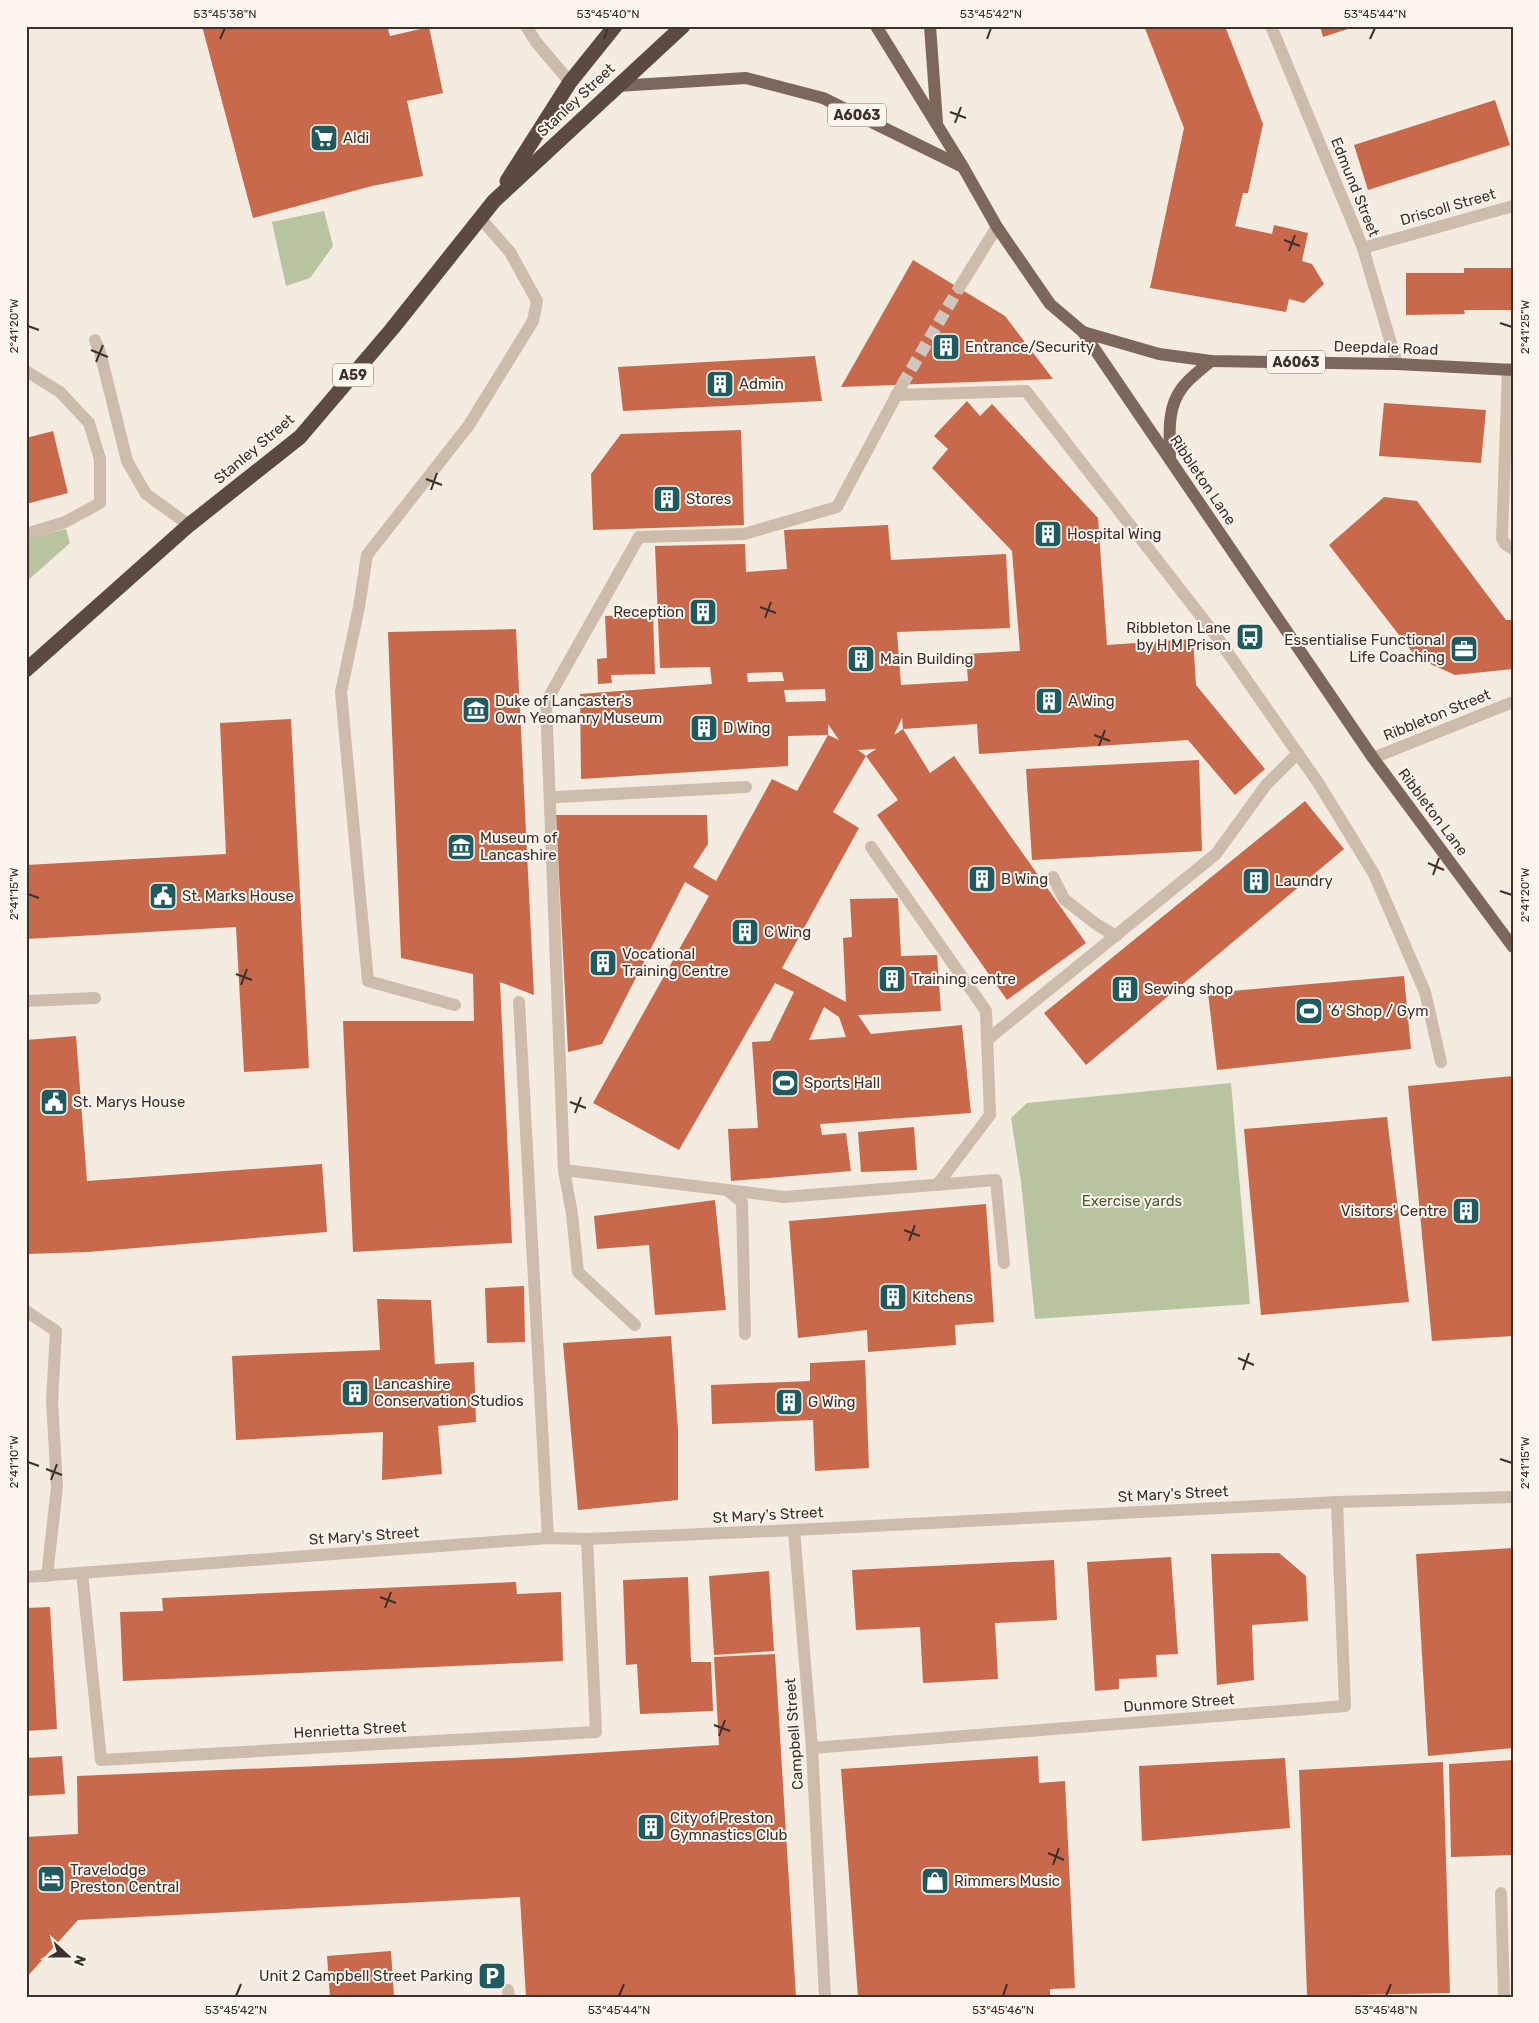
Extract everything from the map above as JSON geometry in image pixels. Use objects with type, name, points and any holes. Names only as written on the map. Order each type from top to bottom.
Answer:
[{"type":"highway","name":"Stanley Street","points":[[26,670],[189,525],[300,437],[392,329],[494,201],[570,82],[615,26]]},
{"type":"highway","name":"Stanley Street","points":[[494,201],[683,26]]},
{"type":"main road","name":"Ribbleton Lane","points":[[876,26],[963,167],[997,227],[1050,304],[1083,332],[1373,758],[1513,947]]},
{"type":"main road","name":"A6063","points":[[930,26],[937,126]]},
{"type":"main road","name":"A6063","points":[[617,86],[746,78],[823,98],[963,167]]},
{"type":"main road","name":"Deepdale Road","points":[[1083,332],[1159,354],[1211,361],[1397,364],[1510,369]]},
{"type":"main road","points":[[1170,460],[1170,420],[1174,400],[1182,386],[1211,361]]},
{"type":"street","points":[[526,26],[536,42],[570,82]]},
{"type":"street","name":"Edmund Street","points":[[1271,26],[1363,248],[1397,364]]},
{"type":"street","name":"Driscoll Street","points":[[1363,248],[1513,206]]},
{"type":"street","points":[[455,1005],[368,981],[341,692],[359,607],[367,555],[469,425],[533,321],[537,301],[510,252],[480,218]]},
{"type":"street","points":[[959,288],[997,227]]},
{"type":"street","points":[[95,340],[100,352],[127,461],[146,494],[189,525]]},
{"type":"street","points":[[1510,369],[1502,538],[1505,544],[1513,549]]},
{"type":"street","points":[[26,371],[60,392],[89,422],[100,459],[100,503],[65,522],[26,534]]},
{"type":"street","points":[[635,1325],[578,1272],[572,1214],[564,1170],[546,702],[639,537],[744,534],[837,507],[899,390],[1026,391],[1214,633],[1319,784],[1374,874],[1425,992],[1441,1062]]},
{"type":"street","name":"Ribbleton Street","points":[[1373,758],[1513,702]]},
{"type":"street","points":[[987,1040],[1216,854],[1266,785],[1298,753]]},
{"type":"street","points":[[550,799],[557,797],[746,787]]},
{"type":"street","points":[[871,847],[986,1011],[990,1115],[937,1185]]},
{"type":"street","points":[[1053,877],[1064,898],[1096,924],[1116,936]]},
{"type":"street","points":[[26,1001],[95,998]]},
{"type":"street","points":[[520,1002],[548,1538]]},
{"type":"street","points":[[564,1170],[784,1197],[996,1180],[1004,1263]]},
{"type":"street","points":[[727,1190],[742,1202],[745,1334]]},
{"type":"street","points":[[26,1311],[56,1331],[52,1401],[57,1487],[47,1576]]},
{"type":"street","name":"St Mary's Street","points":[[26,1577],[548,1538],[587,1539],[1337,1502],[1513,1497]]},
{"type":"street","name":"Dunmore Street","points":[[812,1748],[1345,1706],[1337,1502]]},
{"type":"street","name":"Campbell Street","points":[[794,1530],[812,1748],[825,1997]]},
{"type":"street","name":"Henrietta Street","points":[[82,1573],[101,1760],[596,1732],[587,1539]]},
{"type":"street","points":[[1501,1893],[1508,1982],[1504,1997]]},
{"type":"green space","points":[[324,211],[333,246],[310,278],[286,286],[272,222]]},
{"type":"green space","points":[[66,529],[70,543],[26,582],[26,539]]},
{"type":"green space","name":"Exercise yards","points":[[1231,1083],[1250,1304],[1035,1319],[1021,1182],[1011,1118],[1027,1103]]},
{"type":"building","name":"Aldi","points":[[202,26],[387,26],[390,36],[429,27],[443,93],[407,101],[423,176],[372,186],[253,218]]},
{"type":"building","points":[[1144,26],[1225,26],[1263,124],[1248,193],[1243,193],[1235,226],[1272,234],[1274,225],[1308,233],[1302,261],[1312,264],[1324,284],[1304,303],[1289,299],[1286,312],[1150,288],[1184,128]]},
{"type":"building","points":[[1320,26],[1354,26],[1354,27],[1323,37]]},
{"type":"building","points":[[1495,100],[1510,145],[1368,190],[1354,145]]},
{"type":"building","name":"Entrance/Security","points":[[913,260],[1005,316],[1053,379],[841,387]]},
{"type":"building","points":[[1464,268],[1513,268],[1513,310],[1464,310],[1465,314],[1406,315],[1406,273],[1464,273]]},
{"type":"building","name":"Admin","points":[[815,356],[822,401],[623,411],[618,367]]},
{"type":"building","points":[[967,401],[980,416],[992,404],[1098,518],[1107,645],[1193,639],[1196,685],[1265,769],[1235,795],[1188,740],[979,754],[977,724],[903,729],[930,773],[954,756],[1086,943],[1007,1000],[877,815],[898,800],[866,756],[833,812],[859,828],[782,968],[846,1002],[843,938],[852,937],[850,899],[898,898],[901,956],[937,955],[941,1011],[858,1015],[871,1034],[962,1025],[971,1113],[820,1124],[822,1135],[846,1133],[851,1171],[731,1181],[728,1129],[758,1128],[752,1042],[770,1041],[794,992],[775,983],[679,1150],[593,1103],[709,896],[685,882],[602,1044],[568,1052],[556,815],[707,815],[708,844],[693,867],[716,881],[772,779],[797,791],[828,735],[788,736],[788,766],[581,779],[580,694],[712,684],[710,667],[660,668],[655,546],[745,544],[746,572],[787,569],[784,530],[888,525],[891,560],[1006,554],[1010,628],[897,632],[901,685],[968,681],[966,654],[1020,651],[1012,551],[932,468],[948,449],[934,436]],"holes":[[[782,672],[784,681],[748,682],[747,673]],[[825,689],[826,701],[786,702],[784,690]],[[902,718],[903,729],[894,735]],[[828,724],[839,740],[828,735]],[[876,749],[866,756],[858,750]],[[824,1007],[839,1017],[846,1037],[809,1040]]]},
{"type":"building","points":[[1384,403],[1486,410],[1481,463],[1379,456]]},
{"type":"building","name":"Stores","points":[[741,430],[744,525],[593,530],[591,474],[621,434]]},
{"type":"building","points":[[53,431],[68,493],[26,504],[26,438]]},
{"type":"building","points":[[1384,497],[1417,501],[1506,620],[1513,620],[1513,669],[1455,675],[1417,658],[1329,545]]},
{"type":"building","points":[[653,614],[655,674],[611,675],[612,683],[598,684],[597,659],[607,658],[605,616]]},
{"type":"building","points":[[516,629],[534,995],[500,982],[512,1243],[353,1252],[343,1021],[474,1021],[473,974],[401,958],[388,632]]},
{"type":"building","name":"St. Marks House","points":[[291,719],[309,1068],[244,1072],[236,927],[26,939],[26,865],[226,854],[220,723]]},
{"type":"building","points":[[1199,760],[1202,851],[1032,860],[1026,769]]},
{"type":"building","points":[[1305,801],[1344,849],[1086,1065],[1044,1013]]},
{"type":"building","name":"'6' Shop / Gym","points":[[1404,976],[1411,1049],[1217,1070],[1208,993]]},
{"type":"building","name":"St. Marys House","points":[[76,1036],[87,1181],[322,1164],[327,1232],[88,1252],[26,1254],[26,1040]]},
{"type":"building","name":"Visitors' Centre","points":[[1513,1076],[1513,1336],[1432,1341],[1408,1086]]},
{"type":"building","points":[[1387,1117],[1409,1302],[1261,1315],[1244,1129]]},
{"type":"building","points":[[914,1127],[917,1170],[861,1172],[858,1132]]},
{"type":"building","points":[[715,1200],[726,1310],[655,1315],[649,1245],[597,1249],[594,1216]]},
{"type":"building","name":"Kitchens","points":[[986,1204],[994,1322],[955,1325],[956,1345],[868,1352],[867,1330],[798,1338],[789,1221]]},
{"type":"building","points":[[524,1286],[525,1342],[487,1343],[485,1288]]},
{"type":"building","name":"Lancashire Conservation Studios","points":[[377,1299],[431,1300],[435,1364],[474,1362],[476,1422],[438,1426],[442,1474],[382,1480],[383,1432],[236,1440],[232,1356],[380,1350]]},
{"type":"building","points":[[671,1336],[678,1429],[678,1500],[578,1510],[563,1343]]},
{"type":"building","name":"G Wing","points":[[865,1360],[869,1468],[815,1471],[813,1420],[712,1424],[711,1385],[810,1381],[810,1363]]},
{"type":"building","points":[[1513,1548],[1513,1748],[1428,1756],[1416,1554]]},
{"type":"building","points":[[1279,1553],[1306,1576],[1308,1621],[1252,1625],[1254,1680],[1217,1685],[1211,1554]]},
{"type":"building","points":[[1171,1557],[1178,1654],[1156,1655],[1157,1677],[1119,1679],[1119,1689],[1095,1691],[1087,1562]]},
{"type":"building","points":[[1054,1560],[1057,1620],[995,1623],[998,1679],[923,1683],[920,1627],[856,1630],[852,1570]]},
{"type":"building","points":[[769,1571],[774,1651],[714,1655],[709,1576]]},
{"type":"building","points":[[688,1577],[691,1662],[711,1662],[713,1711],[640,1714],[637,1664],[626,1665],[623,1580]]},
{"type":"building","points":[[516,1582],[517,1594],[561,1592],[563,1661],[123,1681],[120,1612],[163,1611],[162,1598]]},
{"type":"building","points":[[50,1607],[57,1729],[26,1731],[26,1608]]},
{"type":"building","points":[[775,1654],[796,1997],[526,1997],[520,1897],[78,1920],[26,1978],[26,1837],[78,1834],[77,1776],[512,1758],[719,1745],[714,1657]]},
{"type":"building","points":[[62,1756],[65,1794],[26,1796],[26,1758]]},
{"type":"building","points":[[1038,1756],[1039,1783],[1065,1781],[1075,1988],[1050,1989],[1050,1997],[858,1997],[841,1769]]},
{"type":"building","points":[[1285,1758],[1290,1828],[1142,1841],[1139,1766]]},
{"type":"building","points":[[1513,1760],[1513,1855],[1451,1857],[1449,1764]]},
{"type":"building","points":[[1443,1762],[1450,1993],[1307,1996],[1299,1770]]},
{"type":"building","points":[[391,1951],[394,1997],[330,1997],[327,1956]]},
{"type":"tunnel","points":[[902,385],[959,288]]},
{"type":"place","name":"Aldi","points":[[324,138]]},
{"type":"place","name":"Entrance/Security","points":[[946,347]]},
{"type":"place","name":"Admin","points":[[720,384]]},
{"type":"place","name":"Stores","points":[[667,499]]},
{"type":"place","name":"Hospital Wing","points":[[1048,534]]},
{"type":"place","name":"Reception","points":[[703,612]]},
{"type":"place","name":"Ribbleton Lane by H M Prison","points":[[1250,637]]},
{"type":"place","name":"Essentialise Functional Life Coaching","points":[[1464,649]]},
{"type":"place","name":"Main Building","points":[[861,659]]},
{"type":"place","name":"A Wing","points":[[1049,701]]},
{"type":"place","name":"Duke of Lancaster's Own Yeomanry Museum","points":[[476,710]]},
{"type":"place","name":"D Wing","points":[[704,728]]},
{"type":"place","name":"Museum of Lancashire","points":[[461,847]]},
{"type":"place","name":"B Wing","points":[[982,879]]},
{"type":"place","name":"Laundry","points":[[1256,881]]},
{"type":"place","name":"St. Marks House","points":[[163,896]]},
{"type":"place","name":"C Wing","points":[[745,932]]},
{"type":"place","name":"Vocational Training Centre","points":[[603,963]]},
{"type":"place","name":"Training centre","points":[[892,979]]},
{"type":"place","name":"Sewing shop","points":[[1125,989]]},
{"type":"place","name":"'6' Shop / Gym","points":[[1309,1011]]},
{"type":"place","name":"Sports Hall","points":[[785,1083]]},
{"type":"place","name":"St. Marys House","points":[[54,1102]]},
{"type":"place","name":"Visitors' Centre","points":[[1466,1211]]},
{"type":"place","name":"Kitchens","points":[[893,1297]]},
{"type":"place","name":"Lancashire Conservation Studios","points":[[355,1393]]},
{"type":"place","name":"G Wing","points":[[789,1402]]},
{"type":"place","name":"City of Preston Gymnastics Club","points":[[651,1827]]},
{"type":"place","name":"Travelodge Preston Central","points":[[51,1879]]},
{"type":"place","name":"Rimmers Music","points":[[935,1881]]},
{"type":"place","name":"Unit 2 Campbell Street Parking","points":[[492,1976]]}]
